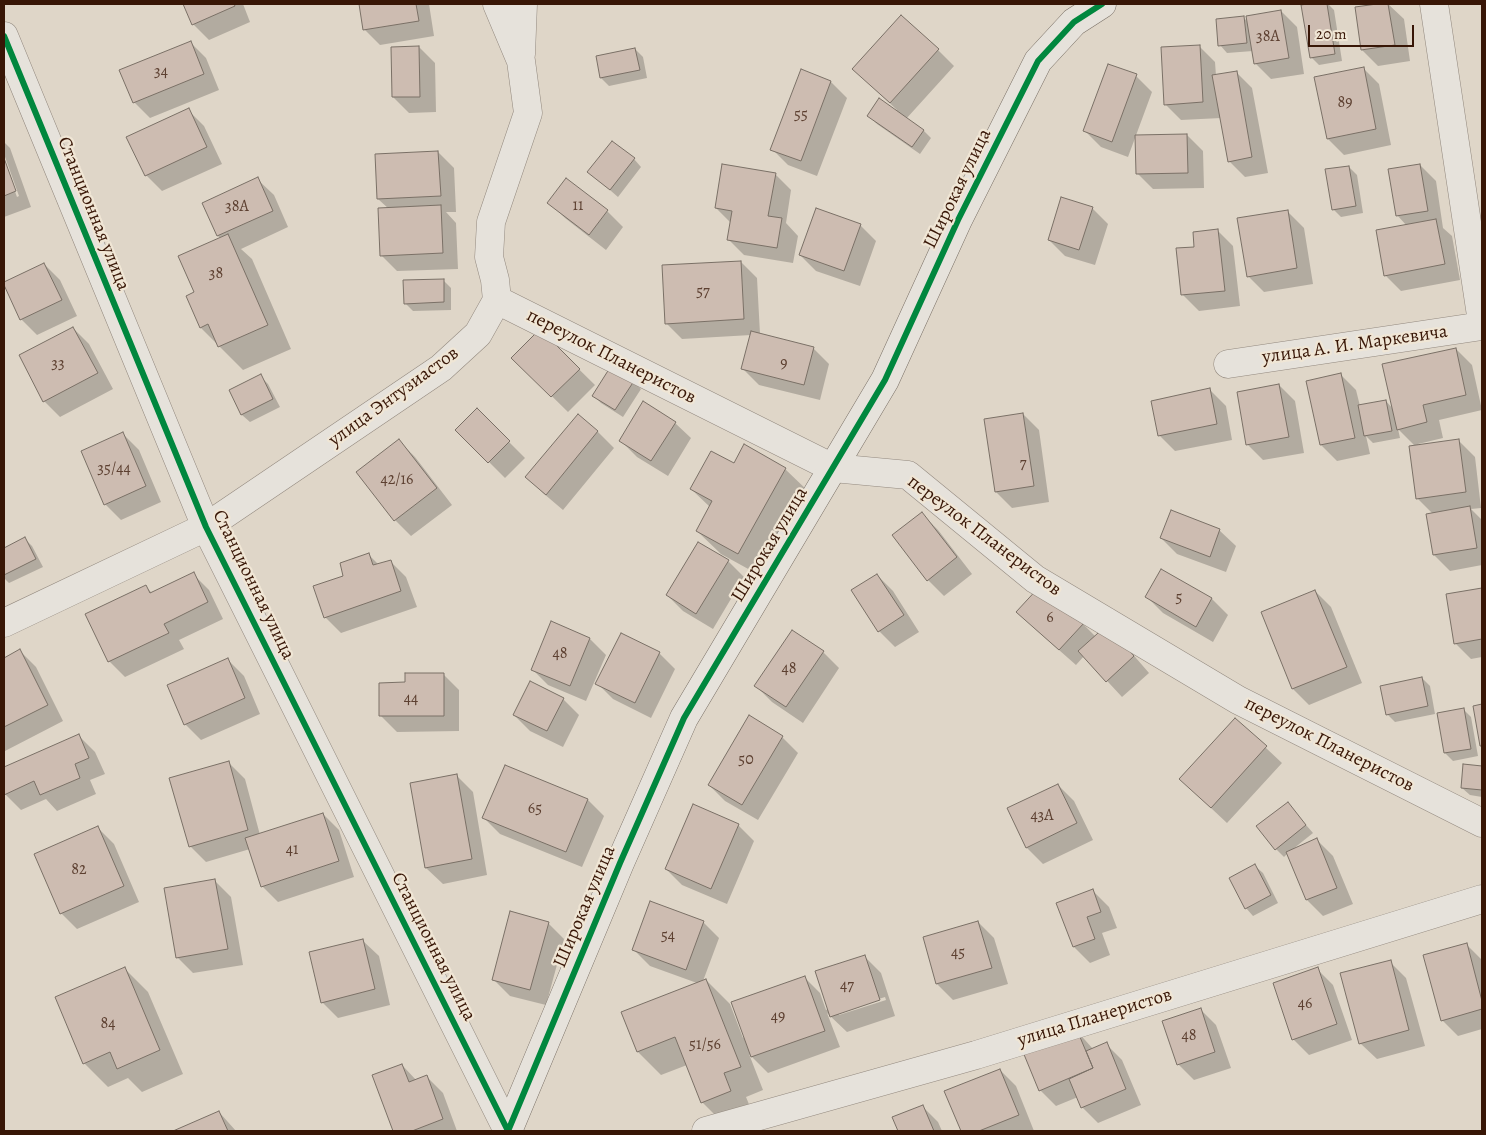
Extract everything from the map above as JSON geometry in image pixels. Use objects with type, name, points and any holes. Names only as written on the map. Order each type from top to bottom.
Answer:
[{"type":"street","points":[[497,4],[521,61]]},
{"type":"street","points":[[497,300],[495,280],[489,257],[491,222],[528,113],[521,61],[523,4]]},
{"type":"street","name":"Широкая улица","points":[[508,1131],[620,863],[684,718],[885,380],[958,220],[1038,62],[1074,22],[1102,4]]},
{"type":"street","points":[[1434,4],[1482,322]]},
{"type":"street","name":"Станционная улица","points":[[4,36],[206,527],[508,1131]]},
{"type":"street","name":"переулок Планеристов","points":[[497,300],[833,468],[908,475],[1036,579],[1238,700],[1482,823]]},
{"type":"street","name":"улица Энтузиастов","points":[[4,623],[206,527],[441,368],[478,334],[497,300]]},
{"type":"street","name":"улица А. И. Маркевича","points":[[1228,364],[1482,326]]},
{"type":"street","name":"улица Планеристов","points":[[706,1131],[976,1055],[1482,899]]},
{"type":"building","points":[[183,4],[234,4],[235,6],[192,25]]},
{"type":"building","points":[[359,4],[416,4],[419,21],[363,30]]},
{"type":"building","points":[[1327,4],[1335,54],[1310,58],[1301,5]]},
{"type":"building","points":[[1388,4],[1395,45],[1361,50],[1355,7]]},
{"type":"building","points":[[1281,10],[1289,58],[1254,64],[1246,16]]},
{"type":"building","points":[[901,15],[939,49],[890,103],[852,69]]},
{"type":"building","points":[[1244,16],[1247,43],[1218,46],[1216,19]]},
{"type":"building","points":[[191,41],[204,74],[133,103],[119,70]]},
{"type":"building","points":[[1200,45],[1203,102],[1164,105],[1161,47]]},
{"type":"building","points":[[419,46],[420,97],[392,97],[391,47]]},
{"type":"building","points":[[635,48],[640,70],[600,78],[596,56]]},
{"type":"building","points":[[1108,64],[1137,74],[1112,142],[1083,131]]},
{"type":"building","points":[[1364,67],[1376,129],[1327,139],[1314,77]]},
{"type":"building","points":[[801,69],[831,81],[801,161],[770,150]]},
{"type":"building","points":[[1237,71],[1252,157],[1228,162],[1212,75]]},
{"type":"building","points":[[879,98],[924,130],[912,147],[867,116]]},
{"type":"building","points":[[189,108],[207,147],[145,176],[126,137]]},
{"type":"building","points":[[1187,134],[1188,173],[1136,174],[1135,135]]},
{"type":"building","points":[[612,141],[635,158],[610,190],[587,172]]},
{"type":"building","points":[[438,151],[441,196],[377,199],[375,154]]},
{"type":"building","points":[[4,158],[16,191],[4,196]]},
{"type":"building","points":[[722,164],[776,173],[768,216],[782,218],[777,248],[727,240],[732,211],[715,208]]},
{"type":"building","points":[[1420,164],[1428,211],[1396,216],[1388,169]]},
{"type":"building","points":[[1349,166],[1356,206],[1332,210],[1325,169]]},
{"type":"building","points":[[258,177],[273,211],[217,236],[202,203]]},
{"type":"building","points":[[566,178],[608,210],[589,235],[547,203]]},
{"type":"building","points":[[1061,197],[1093,207],[1079,250],[1048,240]]},
{"type":"building","points":[[441,205],[443,253],[380,256],[378,208]]},
{"type":"building","points":[[816,208],[861,224],[844,271],[799,255]]},
{"type":"building","points":[[1288,210],[1297,268],[1247,277],[1237,218]]},
{"type":"building","points":[[1436,219],[1445,264],[1384,276],[1376,230]]},
{"type":"building","points":[[1218,229],[1225,291],[1181,295],[1176,248],[1194,247],[1193,232]]},
{"type":"building","points":[[228,234],[268,325],[218,347],[208,324],[200,328],[186,296],[194,292],[178,256]]},
{"type":"building","points":[[741,261],[744,319],[665,324],[662,265]]},
{"type":"building","points":[[44,263],[62,300],[20,320],[4,282]]},
{"type":"building","points":[[444,279],[444,302],[404,304],[403,280]]},
{"type":"building","points":[[73,327],[98,373],[43,402],[19,355]]},
{"type":"building","points":[[540,329],[580,369],[551,397],[511,358]]},
{"type":"building","points":[[751,331],[814,347],[804,385],[741,369]]},
{"type":"building","points":[[1456,348],[1466,395],[1423,405],[1427,422],[1397,430],[1382,364]]},
{"type":"building","points":[[611,366],[634,381],[615,410],[592,396]]},
{"type":"building","points":[[1341,373],[1355,438],[1320,445],[1306,381]]},
{"type":"building","points":[[261,374],[273,399],[241,415],[229,390]]},
{"type":"building","points":[[1279,384],[1289,437],[1246,445],[1237,392]]},
{"type":"building","points":[[1210,388],[1217,424],[1158,436],[1151,401]]},
{"type":"building","points":[[1386,400],[1392,431],[1364,436],[1358,405]]},
{"type":"building","points":[[643,401],[676,422],[651,461],[619,441]]},
{"type":"building","points":[[477,408],[510,441],[488,463],[455,430]]},
{"type":"building","points":[[1023,413],[1034,486],[995,492],[984,419]]},
{"type":"building","points":[[578,414],[598,431],[546,495],[525,477]]},
{"type":"building","points":[[123,432],[146,486],[104,505],[81,451]]},
{"type":"building","points":[[399,439],[437,488],[394,521],[356,472]]},
{"type":"building","points":[[1459,439],[1466,492],[1416,499],[1409,446]]},
{"type":"building","points":[[744,444],[786,468],[738,554],[696,531],[712,501],[690,489],[711,451],[734,463]]},
{"type":"building","points":[[1470,506],[1477,548],[1433,555],[1426,514]]},
{"type":"building","points":[[1171,510],[1220,529],[1210,557],[1160,538]]},
{"type":"building","points":[[922,512],[957,557],[927,581],[892,535]]},
{"type":"building","points":[[25,537],[36,559],[4,575],[4,548]]},
{"type":"building","points":[[698,542],[729,560],[696,614],[666,595]]},
{"type":"building","points":[[369,553],[373,565],[391,560],[401,591],[324,618],[313,586],[343,576],[340,563]]},
{"type":"building","points":[[1161,569],[1212,598],[1196,627],[1145,597]]},
{"type":"building","points":[[194,572],[208,602],[164,624],[169,633],[108,662],[85,614],[146,585],[150,593]]},
{"type":"building","points":[[877,574],[904,615],[878,632],[851,590]]},
{"type":"building","points":[[1041,585],[1084,623],[1059,650],[1016,612]]},
{"type":"building","points":[[1482,588],[1482,639],[1454,644],[1446,594]]},
{"type":"building","points":[[1315,590],[1347,667],[1292,689],[1261,612]]},
{"type":"building","points":[[551,621],[590,638],[570,686],[531,670]]},
{"type":"building","points":[[1107,625],[1134,656],[1106,682],[1078,651]]},
{"type":"building","points":[[792,630],[824,651],[786,707],[754,686]]},
{"type":"building","points":[[621,633],[660,652],[635,703],[595,684]]},
{"type":"building","points":[[20,649],[48,705],[4,727],[4,658]]},
{"type":"building","points":[[228,658],[245,698],[184,725],[167,685]]},
{"type":"building","points":[[405,673],[444,673],[444,716],[379,716],[379,683],[405,682]]},
{"type":"building","points":[[1422,677],[1428,706],[1386,715],[1380,686]]},
{"type":"building","points":[[530,681],[564,698],[547,731],[513,715]]},
{"type":"building","points":[[1482,704],[1482,746],[1480,746],[1473,706]]},
{"type":"building","points":[[1464,708],[1471,749],[1444,753],[1437,713]]},
{"type":"building","points":[[749,715],[783,736],[742,805],[708,785]]},
{"type":"building","points":[[1235,718],[1267,746],[1211,808],[1179,779]]},
{"type":"building","points":[[79,734],[89,758],[75,764],[80,778],[40,795],[34,781],[4,795],[4,767]]},
{"type":"building","points":[[229,761],[248,830],[189,847],[169,778]]},
{"type":"building","points":[[1463,764],[1482,766],[1482,790],[1461,788]]},
{"type":"building","points":[[505,765],[588,799],[566,852],[482,818]]},
{"type":"building","points":[[457,774],[472,859],[425,868],[410,783]]},
{"type":"building","points":[[1058,784],[1077,823],[1026,848],[1007,808]]},
{"type":"building","points":[[1288,802],[1306,825],[1275,850],[1256,826]]},
{"type":"building","points":[[693,804],[739,824],[711,889],[665,869]]},
{"type":"building","points":[[323,813],[339,861],[261,887],[245,838]]},
{"type":"building","points":[[98,826],[124,886],[60,914],[34,854]]},
{"type":"building","points":[[1317,838],[1337,888],[1306,900],[1286,852]]},
{"type":"building","points":[[1255,864],[1271,895],[1245,909],[1229,878]]},
{"type":"building","points":[[215,879],[228,949],[176,958],[164,888]]},
{"type":"building","points":[[1093,889],[1101,912],[1087,917],[1095,939],[1073,947],[1056,903]]},
{"type":"building","points":[[650,901],[704,921],[686,970],[632,950]]},
{"type":"building","points":[[510,911],[549,922],[530,990],[492,980]]},
{"type":"building","points":[[978,921],[992,968],[936,984],[923,937]]},
{"type":"building","points":[[363,939],[375,989],[321,1003],[309,952]]},
{"type":"building","points":[[1467,943],[1482,1001],[1482,1009],[1441,1021],[1423,955]]},
{"type":"building","points":[[865,955],[880,1000],[830,1017],[815,971]]},
{"type":"building","points":[[1391,960],[1409,1030],[1359,1044],[1340,973]]},
{"type":"building","points":[[125,967],[160,1050],[117,1069],[110,1052],[83,1064],[55,997]]},
{"type":"building","points":[[1318,967],[1337,1024],[1292,1040],[1273,983]]},
{"type":"building","points":[[805,976],[825,1031],[751,1057],[731,1002]]},
{"type":"building","points":[[706,979],[741,1067],[724,1073],[731,1091],[701,1103],[675,1037],[637,1052],[621,1012]]},
{"type":"building","points":[[1201,1008],[1215,1052],[1177,1065],[1162,1021]]},
{"type":"building","points":[[1077,1030],[1093,1068],[1039,1091],[1023,1052]]},
{"type":"building","points":[[1107,1042],[1126,1089],[1081,1108],[1069,1079],[1093,1068],[1086,1051]]},
{"type":"building","points":[[402,1064],[409,1082],[427,1075],[443,1119],[412,1131],[393,1131],[372,1075]]},
{"type":"building","points":[[1000,1069],[1019,1115],[979,1131],[961,1131],[944,1091]]},
{"type":"building","points":[[923,1105],[934,1131],[898,1131],[892,1117]]},
{"type":"building","points":[[219,1111],[228,1131],[173,1131]]},
{"type":"cycle path","points":[[508,1131],[620,863],[684,718],[885,380],[958,220],[1038,61],[1074,22],[1102,4]]},
{"type":"cycle path","points":[[4,36],[206,527],[508,1131]]}]
